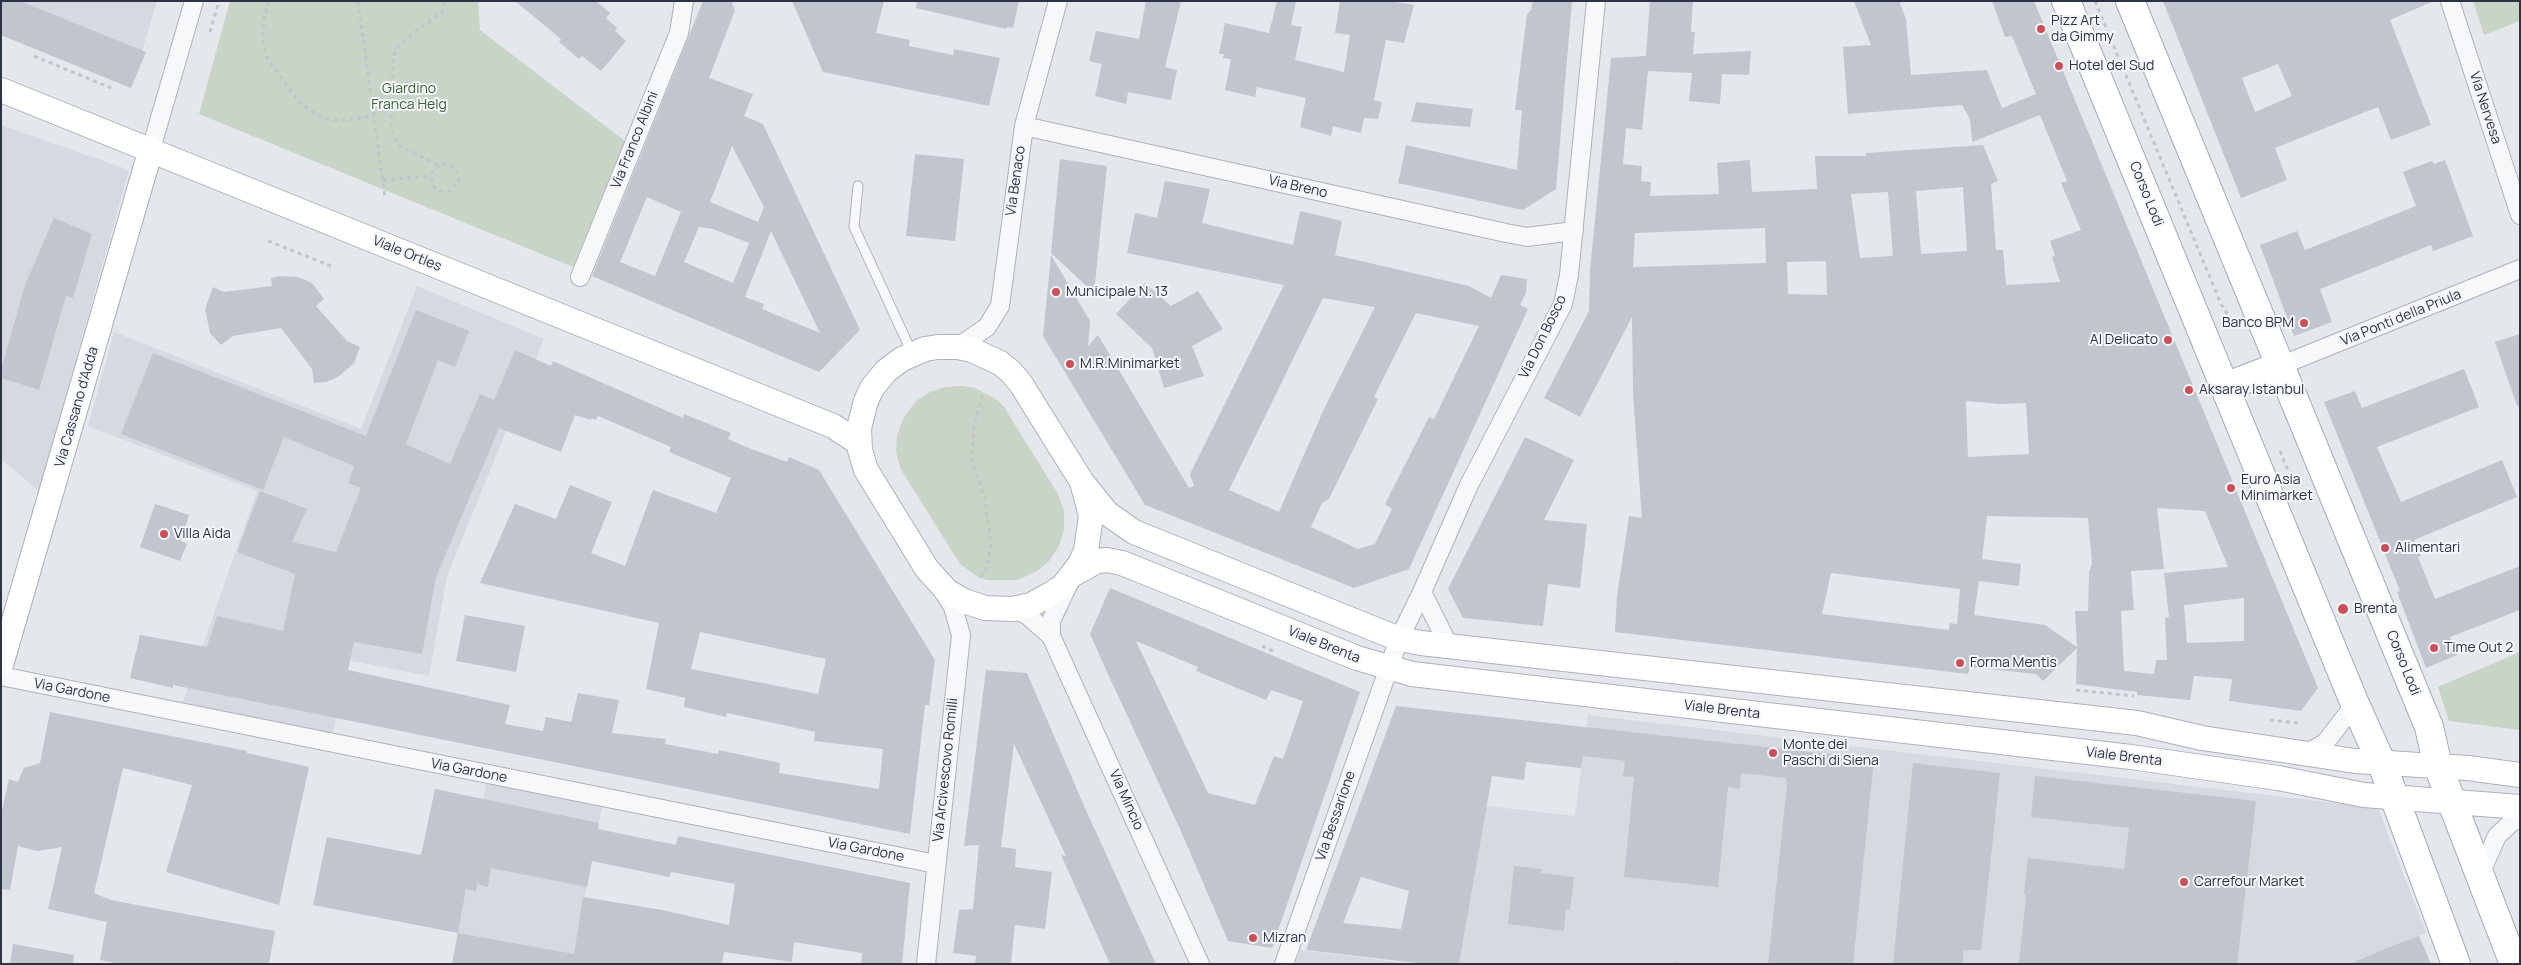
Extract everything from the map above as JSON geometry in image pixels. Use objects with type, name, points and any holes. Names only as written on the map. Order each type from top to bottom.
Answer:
[{"type":"main road","name":"Corso Lodi","points":[[2066,1],[2355,704],[2382,764],[2456,964]]},
{"type":"main road","name":"Corso Lodi","points":[[2130,1],[2282,365],[2429,727],[2438,766],[2514,964]]},
{"type":"main road","points":[[2225,387],[2282,365]]},
{"type":"street","points":[[151,149],[194,1]]},
{"type":"street","name":"Via Franco Albini","points":[[580,277],[678,33],[684,1]]},
{"type":"street","name":"Via Benaco","points":[[958,347],[987,327],[1000,306],[1024,126],[1058,1]]},
{"type":"street","name":"Via Don Bosco","points":[[1388,668],[1469,485],[1560,309],[1570,275],[1596,1]]},
{"type":"street","name":"Via Nervesa","points":[[2450,1],[2520,215]]},
{"type":"street","name":"Viale Ortles","points":[[1,90],[833,426],[859,443]]},
{"type":"street","name":"Via Breno","points":[[1024,126],[1527,237],[1574,230]]},
{"type":"street","name":"Via Cassano d'Adda","points":[[1,665],[151,149]]},
{"type":"street","name":"Via Ponti della Priula","points":[[2282,365],[2520,269]]},
{"type":"street","points":[[1072,575],[1052,594],[1031,605],[1002,610],[974,605],[954,596],[937,582],[874,484],[862,460],[859,428],[866,401],[886,371],[913,354],[938,347],[958,347],[987,355],[1000,362],[1016,378],[1082,482],[1107,513],[1134,532],[1400,639],[1450,648],[2137,723],[2202,738],[2382,764],[2438,766],[2520,775]]},
{"type":"street","name":"Viale Ortles","points":[[813,418],[840,416],[866,401]]},
{"type":"street","points":[[1051,636],[1051,621],[1072,575],[1086,551],[1090,530],[1089,503],[1082,482]]},
{"type":"street","name":"Viale Brenta","points":[[1072,575],[1097,561],[1107,560],[1122,563],[1357,658],[1412,674],[2131,757],[2393,798],[2520,807]]},
{"type":"street","name":"Via Arcivescovo Romilli","points":[[926,964],[960,635],[950,600],[937,582]]},
{"type":"street","points":[[1422,592],[1450,648]]},
{"type":"street","name":"Via Mincio","points":[[1013,609],[1027,615],[1051,636],[1200,964]]},
{"type":"street","name":"Via Bessarione","points":[[1284,964],[1388,668]]},
{"type":"street","name":"Via Gardone","points":[[1,676],[936,864]]},
{"type":"street","points":[[2307,753],[2325,743],[2355,704]]},
{"type":"street","points":[[2480,874],[2496,836],[2512,822],[2520,820]]},
{"type":"lane","points":[[858,186],[854,227],[913,354]]},
{"type":"path","points":[[210,32],[219,1]]},
{"type":"path","points":[[269,1],[264,18],[263,43],[267,58],[299,102],[317,115],[332,120],[374,116]]},
{"type":"path","points":[[358,1],[385,197]]},
{"type":"path","points":[[430,176],[432,185],[440,191],[450,191],[457,186],[459,177],[454,167],[444,164],[439,165],[399,146],[391,129],[392,61],[396,50],[407,38],[442,12],[446,1]]},
{"type":"path","name":"Corso Lodi","points":[[2095,1],[2221,304],[2239,333]]},
{"type":"path","points":[[34,56],[111,88]]},
{"type":"path","points":[[383,180],[430,176],[439,165]]},
{"type":"path","points":[[268,241],[331,266]]},
{"type":"path","points":[[981,578],[986,569],[991,544],[985,499],[972,461],[974,425],[983,394]]},
{"type":"path","points":[[2280,451],[2291,478]]},
{"type":"path","points":[[2076,690],[2134,696]]},
{"type":"path","points":[[2270,720],[2300,723]]},
{"type":"path","points":[[1674,964],[1682,964]]},
{"type":"shaded area","points":[[1,1],[157,1],[131,88],[1,35]]},
{"type":"shaded area","points":[[1,125],[129,170],[39,491],[1,459]]},
{"type":"shaded area","points":[[417,286],[544,339],[447,576],[429,676],[347,660],[332,740],[180,710],[257,491],[88,426],[114,332],[361,429]]},
{"type":"shaded area","points":[[1588,715],[2378,808],[2426,933],[2352,964],[1459,964],[1486,806],[1575,816]]},
{"type":"shaded area","points":[[487,779],[603,801],[572,964],[452,964]]},
{"type":"shaded area","points":[[1300,950],[1413,964],[1296,964]]},
{"type":"green space","name":"Giardino Franca Helg","points":[[230,1],[478,1],[480,30],[625,141],[573,267],[199,114]]},
{"type":"green space","points":[[2473,1],[2520,1],[2520,21],[2484,35]]},
{"type":"green space","points":[[962,386],[975,388],[996,399],[1004,407],[1058,494],[1064,511],[1064,530],[1059,546],[1049,561],[1037,571],[1018,580],[988,580],[978,577],[960,564],[900,468],[896,452],[897,435],[904,417],[916,401],[930,392],[945,387]]},
{"type":"green space","points":[[2520,652],[2520,730],[2449,721],[2438,687]]},
{"type":"building","points":[[1,1],[20,1],[146,52],[131,88],[1,35]]},
{"type":"building","points":[[515,1],[596,1],[610,13],[606,18],[617,28],[615,31],[626,41],[601,71],[582,56],[579,59],[559,42],[561,39]]},
{"type":"building","points":[[703,1],[731,1],[735,10],[709,78],[753,94],[744,116],[763,124],[860,330],[819,372],[592,276]],"holes":[[[732,146],[764,207],[758,222],[710,202]],[[647,197],[681,212],[655,276],[620,262]],[[699,227],[713,229],[749,243],[733,283],[684,262]],[[771,231],[820,333],[762,309],[764,304],[745,297]]]},
{"type":"building","points":[[792,1],[884,1],[876,33],[910,40],[909,46],[953,55],[954,49],[1000,58],[989,106],[823,72]]},
{"type":"building","points":[[917,1],[1019,1],[1013,28],[1007,27],[1006,29],[916,8]]},
{"type":"building","points":[[1146,1],[1181,1],[1165,67],[1177,70],[1171,100],[1128,92],[1126,104],[1095,96],[1102,64],[1089,61],[1096,31],[1139,39]]},
{"type":"building","points":[[1277,1],[1296,1],[1291,25],[1302,27],[1295,60],[1344,72],[1350,35],[1335,33],[1340,1],[1390,1],[1414,5],[1404,43],[1386,40],[1374,100],[1382,102],[1378,119],[1364,118],[1361,133],[1333,126],[1331,136],[1300,127],[1306,98],[1257,87],[1255,97],[1225,90],[1231,59],[1223,58],[1224,54],[1219,54],[1225,23],[1269,33]]},
{"type":"building","points":[[1533,1],[1572,1],[1556,189],[1523,210],[1398,183],[1406,145],[1517,170],[1522,110],[1515,110],[1527,14],[1531,10]]},
{"type":"building","points":[[1650,1],[1693,1],[1691,32],[1695,32],[1693,54],[1751,51],[1749,75],[1722,74],[1720,104],[1689,101],[1692,73],[1648,71],[1642,130],[1626,128],[1623,164],[1642,166],[1641,181],[1651,182],[1650,196],[1719,194],[1717,163],[1750,160],[1752,192],[1817,189],[1815,156],[1866,156],[1866,153],[1983,145],[1998,181],[1991,184],[1996,250],[2003,250],[2006,285],[2060,282],[2052,257],[2055,256],[2050,241],[2081,230],[2061,183],[2067,181],[2040,115],[1972,142],[1970,119],[1962,105],[1848,114],[1843,47],[1871,45],[1854,1],[1899,1],[1906,19],[1911,75],[1987,70],[2002,108],[2036,94],[2012,36],[2005,37],[1992,1],[2034,1],[2318,688],[2301,711],[2229,701],[2232,679],[2194,676],[2190,700],[2137,695],[2137,692],[2076,684],[2077,648],[2043,681],[2036,674],[1970,667],[1968,674],[1615,632],[1617,596],[1629,516],[1642,518],[1633,394],[1632,317],[1580,417],[1544,398],[1589,311],[1590,270],[1611,58],[1646,56]],"holes":[[[1963,187],[1967,251],[1921,254],[1916,191]],[[1888,192],[1893,256],[1860,258],[1851,194]],[[1765,228],[1766,263],[1633,267],[1635,233]],[[1826,261],[1827,295],[1788,294],[1787,262]],[[1966,401],[2000,404],[2026,403],[2029,454],[1968,457]],[[2157,508],[2205,511],[2228,567],[2164,573],[2169,617],[2165,618],[2167,660],[2156,660],[2154,674],[2124,671],[2121,611],[2134,610],[2131,571],[2164,569]],[[1987,516],[2088,518],[2092,564],[2089,572],[2088,611],[2075,611],[2077,647],[2045,625],[1974,615],[1979,581],[2019,586],[2021,564],[1982,559]],[[1831,573],[1960,589],[1957,624],[1950,623],[1949,630],[1822,614]],[[2244,598],[2244,641],[2187,643],[2184,605]]]},
{"type":"building","points":[[2163,1],[2434,1],[2390,20],[2431,125],[2391,140],[2378,107],[2275,148],[2287,180],[2241,198]],"holes":[[[2278,64],[2292,96],[2255,112],[2242,78]]]},
{"type":"building","points":[[1416,102],[1473,109],[1470,127],[1411,122]]},
{"type":"building","points":[[915,154],[964,159],[955,241],[906,236]]},
{"type":"building","points":[[1060,159],[1107,166],[1094,293],[1051,253]]},
{"type":"building","points":[[2445,160],[2473,236],[2433,251],[2431,245],[2320,289],[2332,322],[2294,336],[2260,245],[2297,231],[2305,250],[2416,206],[2403,172],[2432,161],[2434,164]]},
{"type":"building","points":[[1165,181],[1210,189],[1202,223],[1293,245],[1300,211],[1342,221],[1335,255],[1469,286],[1491,298],[1501,275],[1527,279],[1526,293],[1520,305],[1528,309],[1409,569],[1354,588],[1145,505],[1043,336],[1051,255],[1090,321],[1088,346],[1098,335],[1189,488],[1194,486],[1190,474],[1284,285],[1127,253],[1135,213],[1157,218]],"holes":[[[1323,298],[1375,307],[1324,409],[1279,512],[1229,490]],[[1416,313],[1479,326],[1434,419],[1429,417],[1385,504],[1392,509],[1375,544],[1358,549],[1311,527],[1322,503],[1329,499],[1378,399],[1374,397]]]},
{"type":"building","points":[[54,218],[92,234],[73,298],[66,296],[39,390],[1,378],[1,370],[25,285]]},
{"type":"building","points":[[279,276],[298,277],[312,283],[324,299],[316,306],[347,341],[360,347],[354,363],[338,377],[326,382],[314,383],[312,369],[281,328],[233,336],[221,345],[210,333],[205,309],[213,287],[224,292],[272,286],[271,278]]},
{"type":"building","points":[[1145,283],[1171,306],[1198,291],[1223,329],[1192,346],[1204,376],[1164,388],[1152,348],[1116,314]]},
{"type":"building","points":[[416,310],[469,331],[455,367],[438,360],[406,444],[450,464],[480,394],[494,400],[515,350],[551,366],[553,361],[683,418],[684,414],[731,433],[728,439],[746,447],[787,462],[789,457],[819,470],[935,660],[929,705],[925,705],[910,834],[173,685],[173,688],[130,678],[140,635],[207,647],[217,616],[283,631],[295,574],[237,552],[260,491],[307,509],[292,542],[336,552],[361,488],[348,483],[354,466],[284,437],[263,490],[121,434],[153,353],[366,436]],"holes":[[[575,415],[591,420],[591,418],[596,420],[598,416],[671,447],[669,452],[731,478],[716,513],[653,490],[625,566],[591,553],[612,502],[570,485],[556,519],[515,504],[480,583],[659,623],[646,689],[685,698],[684,707],[726,717],[727,713],[815,732],[814,741],[883,749],[879,789],[779,773],[780,763],[719,750],[718,754],[665,744],[666,739],[612,733],[619,700],[578,693],[571,722],[546,717],[543,731],[505,724],[510,705],[348,670],[354,642],[422,654],[436,577],[499,428],[561,452]],[[700,632],[826,659],[818,694],[691,669]]]},
{"type":"building","points":[[2520,334],[2520,406],[2517,406],[2495,342]]},
{"type":"building","points":[[2464,369],[2479,407],[2377,447],[2401,502],[2502,460],[2517,497],[2414,540],[2421,556],[2418,557],[2435,599],[2520,566],[2520,610],[2450,637],[2457,655],[2426,668],[2397,592],[2400,591],[2324,402],[2355,391],[2362,408]]},
{"type":"building","points":[[1525,437],[1574,460],[1544,520],[1587,524],[1580,588],[1548,584],[1543,626],[1463,618],[1448,589]]},
{"type":"building","points":[[155,504],[189,515],[181,541],[187,544],[180,561],[140,547]]},
{"type":"building","points":[[1110,588],[1360,692],[1272,948],[1228,941],[1180,829],[1090,634]],"holes":[[[1136,641],[1198,667],[1196,671],[1266,700],[1271,690],[1303,701],[1283,759],[1274,756],[1255,805],[1208,793]]]},
{"type":"building","points":[[465,615],[525,626],[516,672],[456,661]]},
{"type":"building","points":[[986,670],[1027,673],[1085,808],[1156,964],[1110,964],[1061,855],[1066,856],[1014,744],[1001,847],[1016,849],[1015,867],[1052,872],[1045,929],[1015,925],[1011,964],[975,964],[976,956],[953,953],[959,910],[973,909],[979,845],[964,846]]},
{"type":"building","points":[[1396,706],[1874,759],[1853,964],[1768,964],[1787,785],[1786,778],[1741,773],[1740,789],[1728,787],[1718,887],[1624,877],[1634,777],[1623,776],[1625,761],[1583,756],[1581,768],[1526,762],[1524,780],[1492,776],[1459,964],[1425,964],[1306,950]],"holes":[[[1361,877],[1409,891],[1401,929],[1343,923]]]},
{"type":"building","points":[[50,712],[247,751],[247,753],[309,767],[279,905],[166,872],[192,785],[123,768],[94,893],[111,900],[275,931],[269,964],[120,964],[100,960],[107,922],[48,909],[62,847],[37,851],[18,846],[10,890],[1,889],[1,815],[9,779],[18,782],[24,768],[40,763]]},
{"type":"building","points":[[1913,763],[2000,773],[1981,950],[1963,950],[1963,964],[1893,964]]},
{"type":"building","name":"Carrefour Market","points":[[2035,776],[2256,801],[2237,964],[2019,964],[2028,858],[2124,869],[2129,828],[2031,817]]},
{"type":"building","points":[[435,789],[599,823],[598,829],[676,845],[678,836],[910,883],[902,964],[861,964],[862,953],[794,942],[792,962],[724,952],[722,964],[452,964],[458,933],[313,905],[327,837],[421,855]],"holes":[[[592,861],[669,877],[671,872],[735,884],[729,925],[662,910],[583,897],[574,954],[458,933],[466,889],[476,892],[477,884],[488,887],[491,868],[587,887]]]},
{"type":"building","points":[[1514,866],[1542,869],[1541,873],[1574,877],[1570,910],[1566,909],[1564,931],[1508,924]]},
{"type":"building","points":[[2419,936],[2431,964],[2350,964],[2387,948]]},
{"type":"building","points":[[13,944],[74,955],[73,964],[10,964]]},
{"type":"place","name":"Pizz Art da Gimmy","points":[[2041,29]]},
{"type":"place","name":"Hotel del Sud","points":[[2059,66]]},
{"type":"place","name":"Municipale N. 13","points":[[1056,292]]},
{"type":"place","name":"Banco BPM","points":[[2304,323]]},
{"type":"place","name":"Al Delicato","points":[[2168,340]]},
{"type":"place","name":"M.R.Minimarket","points":[[1070,364]]},
{"type":"place","name":"Aksaray Istanbul","points":[[2189,390]]},
{"type":"place","name":"Euro Asia Minimarket","points":[[2231,488]]},
{"type":"place","name":"Villa Aida","points":[[164,534]]},
{"type":"place","name":"Alimentari","points":[[2385,548]]},
{"type":"place","name":"Brenta","points":[[2343,609]]},
{"type":"place","name":"Time Out 2","points":[[2434,648]]},
{"type":"place","name":"Forma Mentis","points":[[1960,663]]},
{"type":"place","name":"Monte dei Paschi di Siena","points":[[1773,753]]},
{"type":"place","name":"Carrefour Market","points":[[2184,882]]},
{"type":"place","name":"Mizran","points":[[1253,938]]}]
